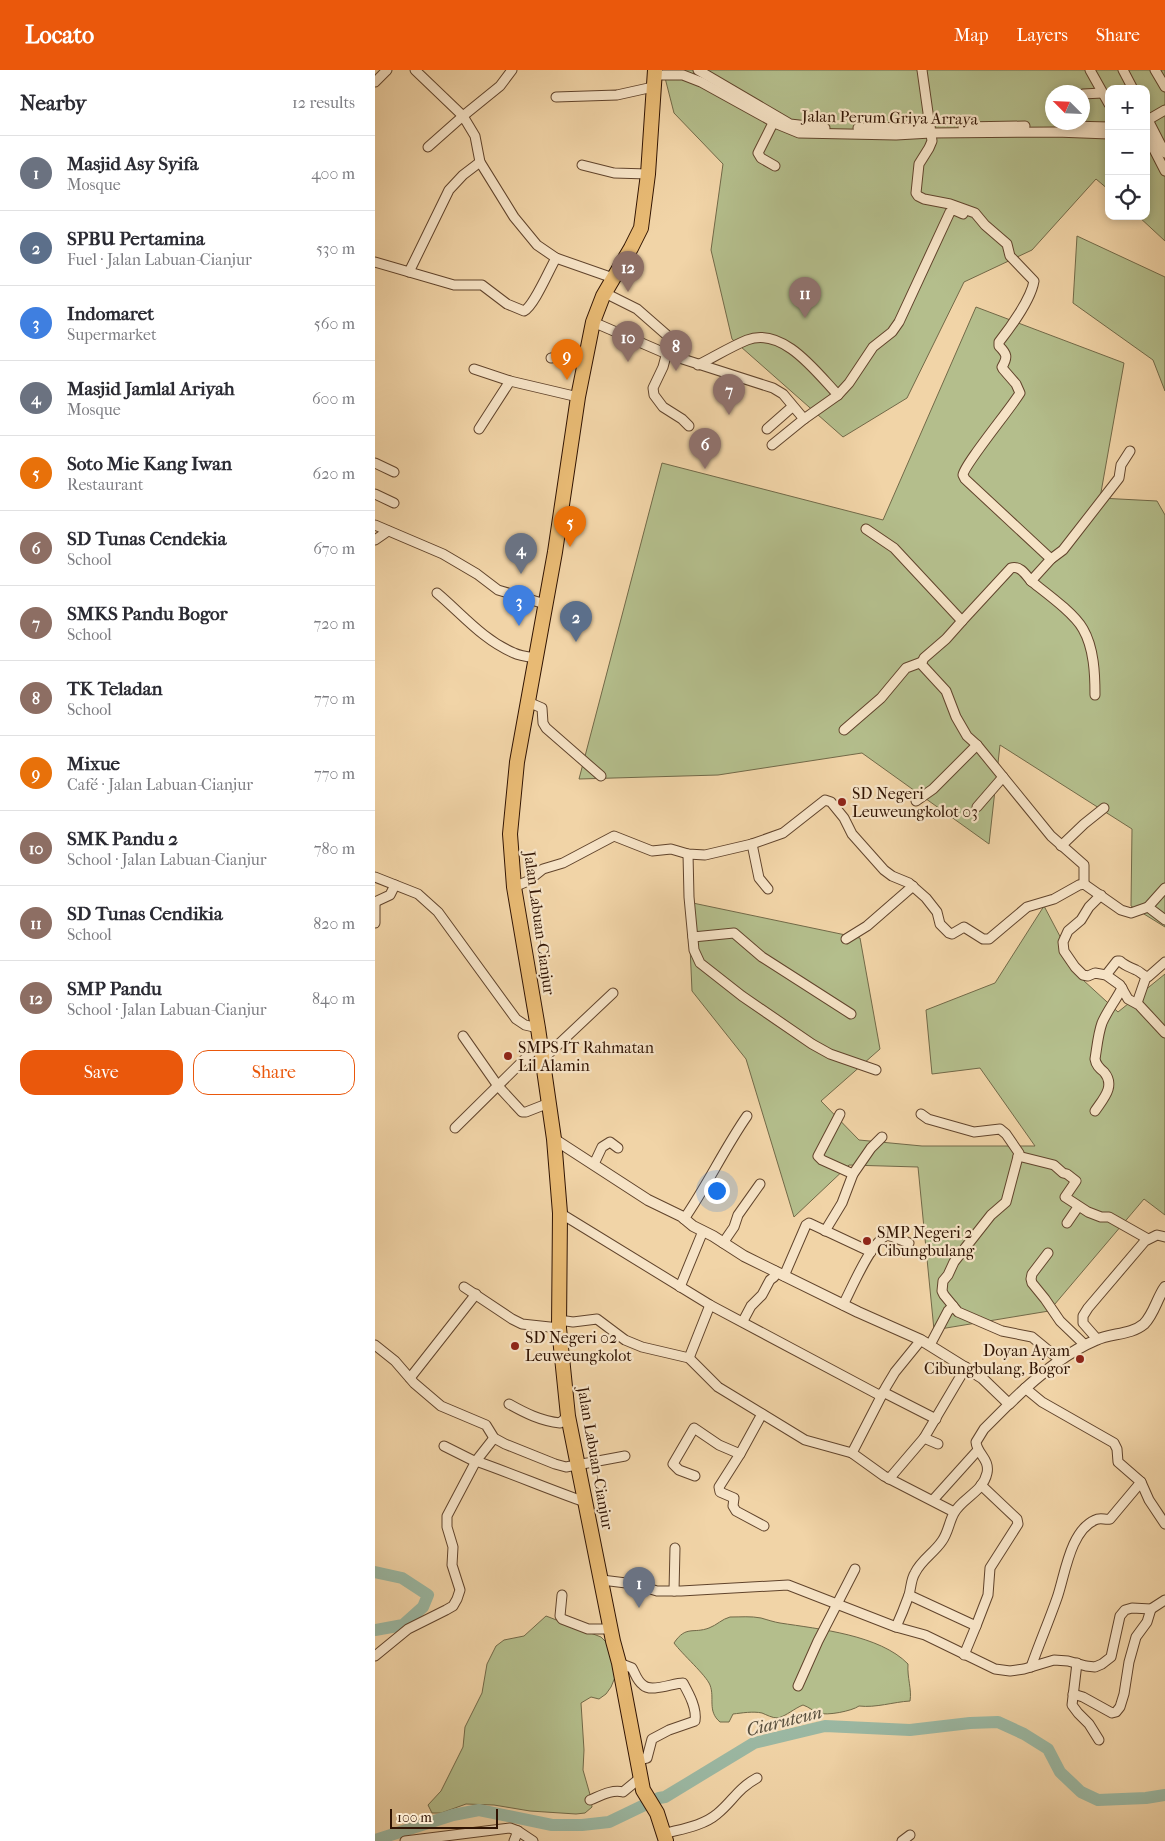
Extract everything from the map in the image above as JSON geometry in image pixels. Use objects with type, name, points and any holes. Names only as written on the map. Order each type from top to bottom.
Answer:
[{"type":"highway","name":"Jalan Labuan-Cianjur","points":[[654,77],[648,174],[641,228],[605,293],[593,322],[586,354],[537,658],[518,753],[512,799],[511,834],[514,887],[543,1059],[554,1139],[560,1213],[568,1416],[642,1784],[657,1813],[665,1838]]},
{"type":"street","points":[[375,82],[387,70]]},
{"type":"street","points":[[415,70],[463,116],[475,136],[480,162],[514,217],[537,245],[556,258],[613,278]]},
{"type":"street","points":[[428,147],[500,86],[512,70]]},
{"type":"street","points":[[698,70],[755,102],[775,119]]},
{"type":"street","points":[[922,70],[932,141],[919,164],[916,193],[918,196],[975,213],[985,226],[1007,244],[1010,256],[1035,281],[1029,296],[999,342],[999,346],[1006,353],[1007,357],[1002,367],[1016,384],[1020,393],[966,466],[963,475],[1051,559]]},
{"type":"street","points":[[1089,70],[1105,98]]},
{"type":"street","points":[[1123,70],[1131,85]]},
{"type":"street","points":[[1155,70],[1165,87]]},
{"type":"street","points":[[556,97],[617,95],[654,77],[683,75],[775,119],[790,124],[827,129],[930,130],[1045,126]]},
{"type":"street","points":[[1090,94],[1102,93]]},
{"type":"street","points":[[1150,118],[1165,110]]},
{"type":"street","points":[[775,119],[758,153],[761,158],[775,166]]},
{"type":"street","points":[[1150,125],[1165,153]]},
{"type":"street","points":[[1090,126],[1105,126]]},
{"type":"street","points":[[984,127],[992,133]]},
{"type":"street","name":"Jalan Perum Griya Arraya","points":[[930,130],[992,133],[1105,134]]},
{"type":"street","points":[[1043,132],[1047,130]]},
{"type":"street","points":[[1150,142],[1165,171]]},
{"type":"street","points":[[409,272],[449,190],[463,175],[480,162]]},
{"type":"street","points":[[582,165],[614,173],[648,174]]},
{"type":"street","points":[[772,445],[838,395],[849,383],[873,348],[892,332],[899,322],[950,212],[954,210],[973,218]]},
{"type":"street","points":[[375,262],[454,285],[482,285],[507,304],[524,311],[528,309],[537,296],[556,258]]},
{"type":"street","points":[[605,293],[637,309],[669,337],[670,341],[663,367],[653,388],[654,395],[663,407],[682,419],[689,426]]},
{"type":"street","points":[[593,322],[699,366],[773,388],[783,394],[804,419]]},
{"type":"street","points":[[699,366],[748,340],[771,340],[786,345],[802,357],[838,395]]},
{"type":"street","points":[[551,358],[586,354]]},
{"type":"street","points":[[474,369],[510,381],[578,397]]},
{"type":"street","points":[[479,429],[510,381]]},
{"type":"street","points":[[767,429],[792,407]]},
{"type":"street","points":[[1031,581],[1051,559],[1063,550],[1116,482],[1121,474],[1123,461],[1130,451]]},
{"type":"street","points":[[375,463],[394,472]]},
{"type":"street","points":[[375,494],[394,503]]},
{"type":"street","points":[[375,525],[443,554],[477,574],[498,590],[545,604]]},
{"type":"street","points":[[866,529],[894,548],[962,621]]},
{"type":"street","points":[[375,540],[388,530]]},
{"type":"street","points":[[844,730],[881,698],[906,668],[922,662],[924,658],[946,639],[1014,567],[1019,569],[1060,606],[1083,630],[1092,660],[1095,695]]},
{"type":"street","points":[[437,593],[456,608],[473,627],[489,638],[515,654],[537,658]]},
{"type":"street","points":[[922,662],[925,669],[946,691],[956,717],[967,736],[977,745],[1061,846],[1084,865],[1084,884]]},
{"type":"street","points":[[528,702],[541,708],[543,723],[546,728],[601,776]]},
{"type":"street","points":[[916,801],[933,789],[977,745]]},
{"type":"street","points":[[977,807],[1003,777]]},
{"type":"street","points":[[514,887],[528,881],[543,869],[563,863],[614,836],[652,851],[671,849],[688,854],[705,855],[752,844],[790,829],[823,801],[827,800],[844,818],[851,834],[884,870],[913,886],[933,906],[937,912],[940,924],[949,933],[955,934],[964,927],[985,940],[1027,906],[1054,899],[1079,885],[1084,884],[1121,910],[1131,913],[1148,907],[1165,888]]},
{"type":"street","points":[[1061,846],[1104,808]]},
{"type":"street","points":[[752,844],[759,878],[768,889]]},
{"type":"street","points":[[688,854],[689,897],[694,952],[700,963],[742,996],[812,1044],[830,1054],[876,1070]]},
{"type":"street","points":[[375,878],[418,894],[426,900],[448,924],[516,1019],[525,1025],[538,1028]]},
{"type":"street","points":[[375,923],[375,903],[390,895],[395,885]]},
{"type":"street","points":[[846,938],[867,926],[913,886]]},
{"type":"street","points":[[1101,895],[1089,907],[1081,920],[1068,931],[1063,946],[1067,955],[1083,975],[1088,976],[1095,973],[1106,975],[1122,988],[1128,998],[1137,1002],[1165,1033]]},
{"type":"street","points":[[1148,907],[1165,920]]},
{"type":"street","points":[[693,937],[735,933],[762,957],[851,1014]]},
{"type":"street","points":[[1106,975],[1119,961],[1146,977],[1153,975],[1160,965],[1165,962]]},
{"type":"street","points":[[1137,1002],[1146,977]]},
{"type":"street","points":[[1095,1111],[1107,1094],[1110,1084],[1095,1059],[1099,1034],[1105,1016],[1112,1008],[1122,988]]},
{"type":"street","points":[[543,1059],[613,993]]},
{"type":"street","points":[[463,1036],[499,1086],[523,1113],[549,1103]]},
{"type":"street","points":[[455,1128],[540,1044]]},
{"type":"street","points":[[841,1114],[818,1156],[822,1160],[853,1174]]},
{"type":"street","points":[[921,1114],[928,1119],[975,1132],[1000,1129],[1006,1134],[1019,1153],[1006,1202],[991,1215],[964,1248],[943,1282],[943,1295],[958,1312],[996,1329],[1033,1337],[1060,1360]]},
{"type":"street","points":[[684,1219],[702,1193],[717,1163],[747,1116]]},
{"type":"street","points":[[825,1231],[842,1203],[853,1174],[871,1148],[882,1137]]},
{"type":"street","points":[[554,1139],[647,1200],[684,1219],[744,1256],[888,1327],[930,1345],[981,1378],[1009,1404]]},
{"type":"street","points":[[594,1164],[602,1147],[610,1142],[618,1148]]},
{"type":"street","points":[[1018,1156],[1054,1165],[1063,1174],[1067,1174],[1076,1180],[1065,1198],[1101,1217],[1109,1217],[1148,1239]]},
{"type":"street","points":[[723,1243],[738,1216],[760,1184]]},
{"type":"street","points":[[1067,1223],[1078,1206]]},
{"type":"street","points":[[560,1213],[710,1305],[882,1394],[936,1419]]},
{"type":"street","points":[[784,1276],[806,1226],[812,1224],[871,1252]]},
{"type":"street","points":[[680,1287],[703,1231]]},
{"type":"street","points":[[1097,1340],[1083,1322],[1085,1312],[1148,1239],[1157,1235],[1165,1237]]},
{"type":"street","points":[[843,1305],[871,1252],[885,1236],[894,1236],[909,1243]]},
{"type":"street","points":[[1048,1253],[1032,1274],[1032,1283],[1060,1321],[1085,1345]]},
{"type":"street","points":[[743,1322],[751,1306],[762,1295],[770,1280],[774,1277],[775,1270]]},
{"type":"street","points":[[464,1287],[522,1324],[597,1320],[625,1340],[642,1347],[689,1358],[718,1387],[805,1440],[852,1453],[889,1479],[954,1512]]},
{"type":"street","points":[[897,1627],[909,1595],[914,1574],[943,1539],[954,1512],[985,1479],[986,1460],[976,1445],[977,1439],[1025,1388],[1060,1360],[1097,1340],[1140,1327],[1149,1317],[1165,1287]]},
{"type":"street","points":[[410,1378],[476,1294]]},
{"type":"street","points":[[689,1358],[710,1305]]},
{"type":"street","points":[[930,1345],[948,1311],[953,1306]]},
{"type":"street","points":[[852,1453],[895,1372],[921,1340]]},
{"type":"street","points":[[375,1345],[395,1361],[410,1378],[441,1406],[486,1425],[494,1438],[505,1444],[566,1467],[625,1456]]},
{"type":"street","points":[[889,1479],[924,1438],[967,1368]]},
{"type":"street","points":[[1025,1388],[1042,1402],[1113,1443],[1117,1449],[1118,1462],[1141,1482],[1149,1500],[1165,1524]]},
{"type":"street","points":[[509,1404],[523,1412],[552,1422],[559,1423],[568,1416]]},
{"type":"street","points":[[762,1414],[719,1487],[720,1492],[734,1498],[733,1506],[736,1511],[764,1526]]},
{"type":"street","points":[[695,1476],[679,1470],[673,1464],[694,1428],[719,1445],[740,1454]]},
{"type":"street","points":[[375,1656],[408,1629],[453,1606],[457,1599],[460,1590],[452,1565],[453,1547],[446,1522],[447,1516],[476,1461],[494,1438]]},
{"type":"street","points":[[924,1438],[938,1444]]},
{"type":"street","points":[[444,1446],[476,1461],[585,1502]]},
{"type":"street","points":[[933,1500],[979,1450]]},
{"type":"street","points":[[1031,1667],[1058,1597],[1065,1564],[1071,1551],[1088,1526],[1096,1519],[1110,1519],[1141,1482]]},
{"type":"street","points":[[963,1655],[977,1626],[988,1595],[990,1568],[1018,1524],[1017,1519],[981,1485]]},
{"type":"street","points":[[674,1591],[675,1548]]},
{"type":"street","points":[[798,1686],[855,1569]]},
{"type":"street","points":[[602,1580],[634,1584],[657,1591],[788,1585],[897,1627],[925,1635],[995,1669],[1010,1671],[1054,1660],[1095,1667],[1107,1661],[1113,1652],[1122,1613],[1125,1610],[1132,1608],[1151,1609],[1165,1600]]},
{"type":"street","points":[[562,1595],[560,1616],[562,1619],[588,1629],[611,1629]]},
{"type":"street","points":[[909,1595],[977,1626]]},
{"type":"street","points":[[1073,1694],[1083,1697],[1112,1713],[1116,1712],[1120,1707],[1124,1694],[1129,1662],[1136,1637],[1147,1622],[1151,1609]]},
{"type":"street","points":[[619,1663],[631,1668],[638,1680],[646,1688],[683,1683],[695,1713],[695,1721],[652,1738],[647,1758],[637,1760]]},
{"type":"street","points":[[1077,1664],[1072,1705],[1099,1740]]},
{"type":"street","points":[[665,1838],[718,1814],[744,1785],[757,1778]]},
{"type":"street","points":[[590,1800],[612,1792],[623,1792],[642,1784]]},
{"type":"street","points":[[405,1841],[510,1828],[533,1841]]},
{"type":"street","points":[[514,1841],[518,1831]]},
{"type":"street","points":[[902,1841],[910,1835]]},
{"type":"green space","points":[[663,70],[1165,70],[1165,241],[1142,220],[1150,220],[1150,85],[1105,85],[1105,187],[1096,179],[1032,250],[964,282],[907,398],[843,437],[732,339],[711,250],[723,164],[674,113]]},
{"type":"green space","points":[[1077,236],[1165,277],[1165,391],[1153,360],[1073,303]]},
{"type":"green space","points":[[976,307],[1124,363],[1100,498],[1157,501],[1165,515],[1165,927],[1131,906],[1132,829],[1000,745],[989,844],[862,753],[718,775],[579,779],[662,463],[883,520]]},
{"type":"green space","points":[[688,902],[860,938],[880,1049],[821,1101],[859,1140],[922,1146],[1035,1146],[980,1068],[932,1074],[926,1010],[995,983],[1044,906],[1083,980],[1118,1012],[1165,974],[1165,1215],[1144,1199],[1049,1311],[934,1330],[918,1167],[849,1165],[794,1217],[746,1059],[692,991]]},
{"type":"green space","points":[[546,1616],[601,1637],[608,1644],[618,1670],[606,1694],[599,1699],[591,1697],[581,1703],[584,1750],[583,1770],[592,1807],[585,1813],[576,1814],[530,1811],[494,1805],[466,1804],[441,1813],[432,1813],[428,1805],[441,1791],[463,1747],[465,1727],[482,1693],[487,1664],[496,1646],[504,1640],[524,1636]]},
{"type":"green space","points":[[730,1617],[757,1617],[848,1635],[882,1646],[908,1664],[910,1701],[859,1706],[827,1714],[818,1713],[803,1705],[778,1718],[762,1713],[747,1712],[733,1714],[729,1722],[720,1722],[712,1709],[711,1690],[708,1681],[674,1643],[678,1637],[686,1632],[709,1628]]},
{"type":"waterway","name":"Ciaruteun","points":[[375,1572],[402,1578],[428,1595],[423,1607],[403,1625],[375,1630]]},
{"type":"waterway","name":"Ciaruteun","points":[[375,1840],[453,1815],[479,1810],[552,1825],[582,1825],[609,1822],[659,1798],[665,1797],[754,1743],[825,1726],[910,1730],[970,1723],[998,1722],[1024,1734],[1048,1749],[1060,1772],[1081,1792],[1098,1800],[1146,1798],[1165,1795]]},
{"type":"place","name":"SMP Pandu","points":[[628,292]]},
{"type":"place","name":"SD Tunas Cendikia","points":[[805,318]]},
{"type":"place","name":"SMK Pandu 2","points":[[628,362]]},
{"type":"place","name":"TK Teladan","points":[[676,371]]},
{"type":"place","name":"Mixue","points":[[567,380]]},
{"type":"place","name":"SMKS Pandu Bogor","points":[[729,415]]},
{"type":"place","name":"SD Tunas Cendekia","points":[[705,469]]},
{"type":"place","name":"Soto Mie Kang Iwan","points":[[570,547]]},
{"type":"place","name":"Masjid Jamlal Ariyah","points":[[521,574]]},
{"type":"place","name":"Indomaret","points":[[519,626]]},
{"type":"place","name":"SPBU Pertamina","points":[[576,642]]},
{"type":"place","name":"SD Negeri Leuweungkolot 03","points":[[842,802]]},
{"type":"place","name":"SMPS IT Rahmatan Lil Alamin","points":[[508,1056]]},
{"type":"place","name":"SMP Negeri 2 Cibungbulang","points":[[867,1241]]},
{"type":"place","name":"SD Negeri 02 Leuweungkolot","points":[[515,1346]]},
{"type":"place","name":"Doyan Ayam Cibungbulang, Bogor","points":[[1080,1359]]},
{"type":"place","name":"Masjid Asy Syifa","points":[[639,1608]]}]
